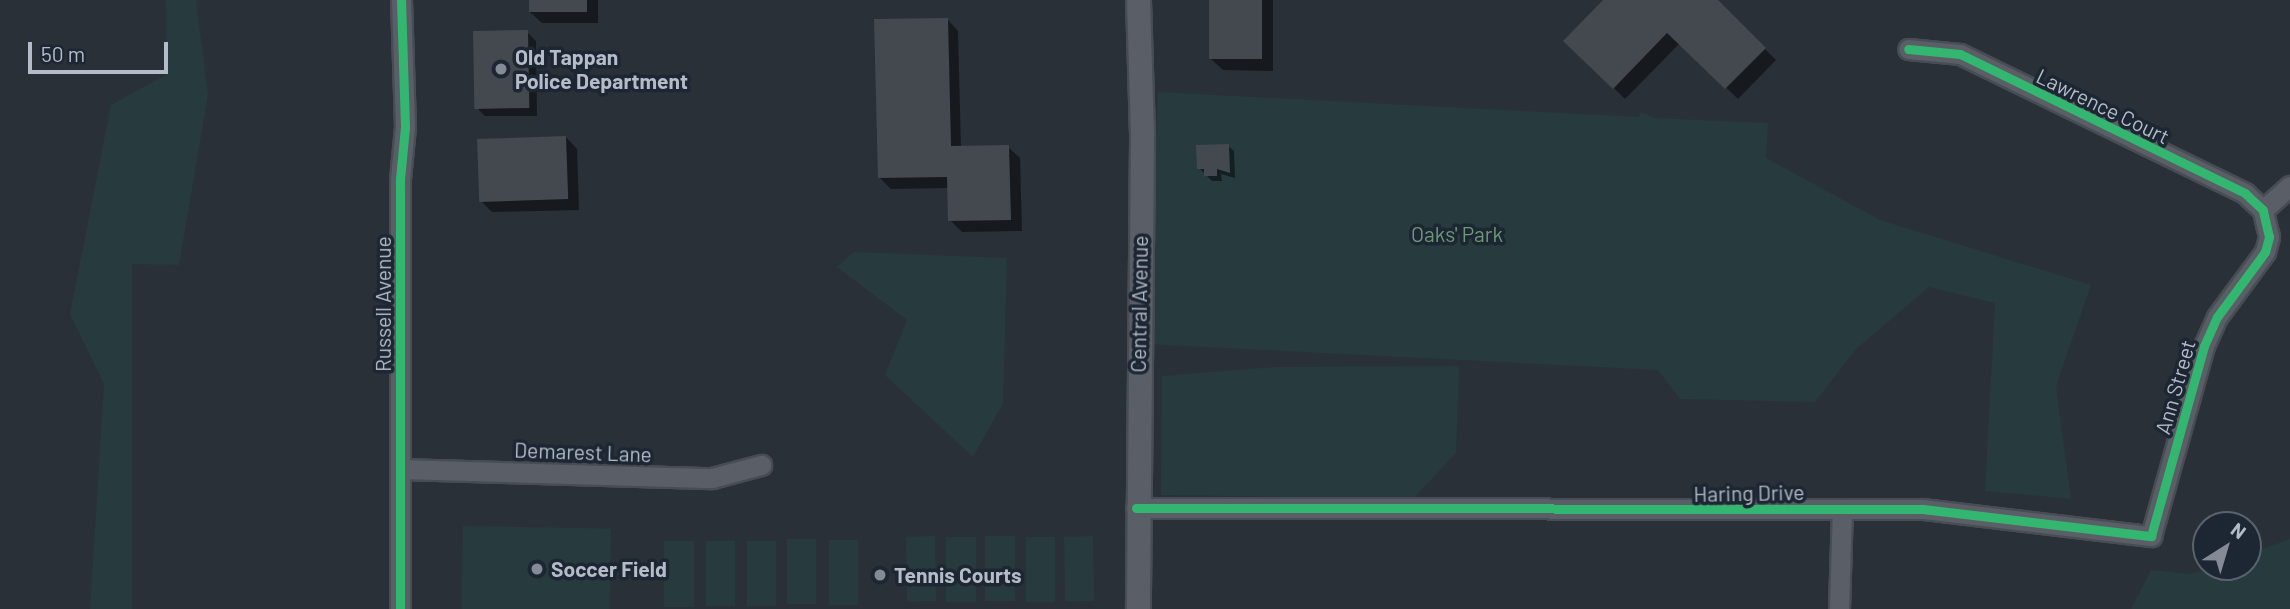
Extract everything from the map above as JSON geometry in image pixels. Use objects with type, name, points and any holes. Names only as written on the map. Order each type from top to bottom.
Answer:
[{"type":"street","name":"Russell Avenue","points":[[400,609],[400,179],[405,127],[401,0]]},
{"type":"street","name":"Central Avenue","points":[[1138,0],[1142,138],[1136,508],[1138,609]]},
{"type":"street","name":"Lawrence Court","points":[[1908,49],[1960,54],[2245,193],[2266,216]]},
{"type":"street","points":[[2266,216],[2290,186]]},
{"type":"street","name":"Ann Street","points":[[2151,536],[2204,346],[2217,317],[2265,252],[2266,216]]},
{"type":"street","name":"Demarest Lane","points":[[401,469],[712,478],[761,465]]},
{"type":"street","name":"Haring Drive","points":[[1136,508],[1648,512],[1923,509],[2151,536]]},
{"type":"street","points":[[1839,609],[1842,509]]},
{"type":"green space","points":[[166,0],[196,0],[208,95],[179,265],[132,264],[132,609],[90,609],[104,384],[70,314],[111,105],[167,74]]},
{"type":"green space","name":"Oaks' Park","points":[[1158,92],[1639,117],[1640,112],[1655,118],[1768,123],[1766,158],[1880,220],[2091,285],[2056,386],[2071,499],[1985,491],[1995,303],[1929,287],[1856,349],[1815,402],[1680,399],[1658,370],[1146,344]]},
{"type":"green space","points":[[854,252],[1007,258],[1003,403],[973,457],[885,375],[907,320],[837,267]]},
{"type":"green space","points":[[1459,366],[1456,453],[1413,499],[1161,495],[1162,376],[1276,367]]},
{"type":"green space","name":"Soccer Field","points":[[463,526],[611,529],[610,609],[462,609]]},
{"type":"green space","points":[[935,536],[936,601],[907,601],[906,537]]},
{"type":"green space","points":[[985,536],[1015,536],[1015,601],[985,601]]},
{"type":"green space","points":[[1093,536],[1094,601],[1065,601],[1064,537]]},
{"type":"green space","points":[[946,537],[976,537],[976,602],[946,602]]},
{"type":"green space","points":[[1026,537],[1055,537],[1055,602],[1026,602]]},
{"type":"green space","points":[[787,539],[816,539],[816,604],[787,604]]},
{"type":"green space","points":[[2290,539],[2290,609],[2131,609],[2151,570],[2192,574],[2192,581],[2262,581],[2262,549]]},
{"type":"green space","points":[[829,540],[858,540],[858,605],[829,605]]},
{"type":"green space","points":[[664,541],[694,541],[694,607],[664,607]]},
{"type":"green space","points":[[706,541],[735,541],[735,606],[706,606]]},
{"type":"green space","points":[[747,541],[776,541],[776,606],[747,606]]},
{"type":"building","points":[[529,0],[587,0],[587,12],[529,12]]},
{"type":"building","points":[[1209,0],[1262,0],[1262,59],[1209,59]]},
{"type":"building","points":[[1603,0],[1718,0],[1766,48],[1725,89],[1667,33],[1613,89],[1563,41]]},
{"type":"building","points":[[948,18],[951,146],[1009,145],[1011,220],[948,221],[947,177],[878,178],[874,19]]},
{"type":"building","name":"Old Tappan Police Department","points":[[528,30],[529,108],[474,109],[473,31]]},
{"type":"building","points":[[566,136],[568,199],[479,202],[477,139]]},
{"type":"building","points":[[1229,144],[1230,173],[1217,169],[1217,176],[1204,176],[1204,169],[1197,169],[1196,145]]},
{"type":"cycle path","points":[[400,609],[400,179],[405,127],[401,0]]},
{"type":"cycle path","points":[[1136,508],[1923,509],[2151,536],[2204,346],[2217,317],[2265,252],[2269,237],[2263,210],[2245,193],[1960,54],[1908,49]]},
{"type":"place","name":"Old Tappan Police Department","points":[[501,69]]},
{"type":"place","name":"Soccer Field","points":[[537,569]]},
{"type":"place","name":"Tennis Courts","points":[[880,575]]}]
